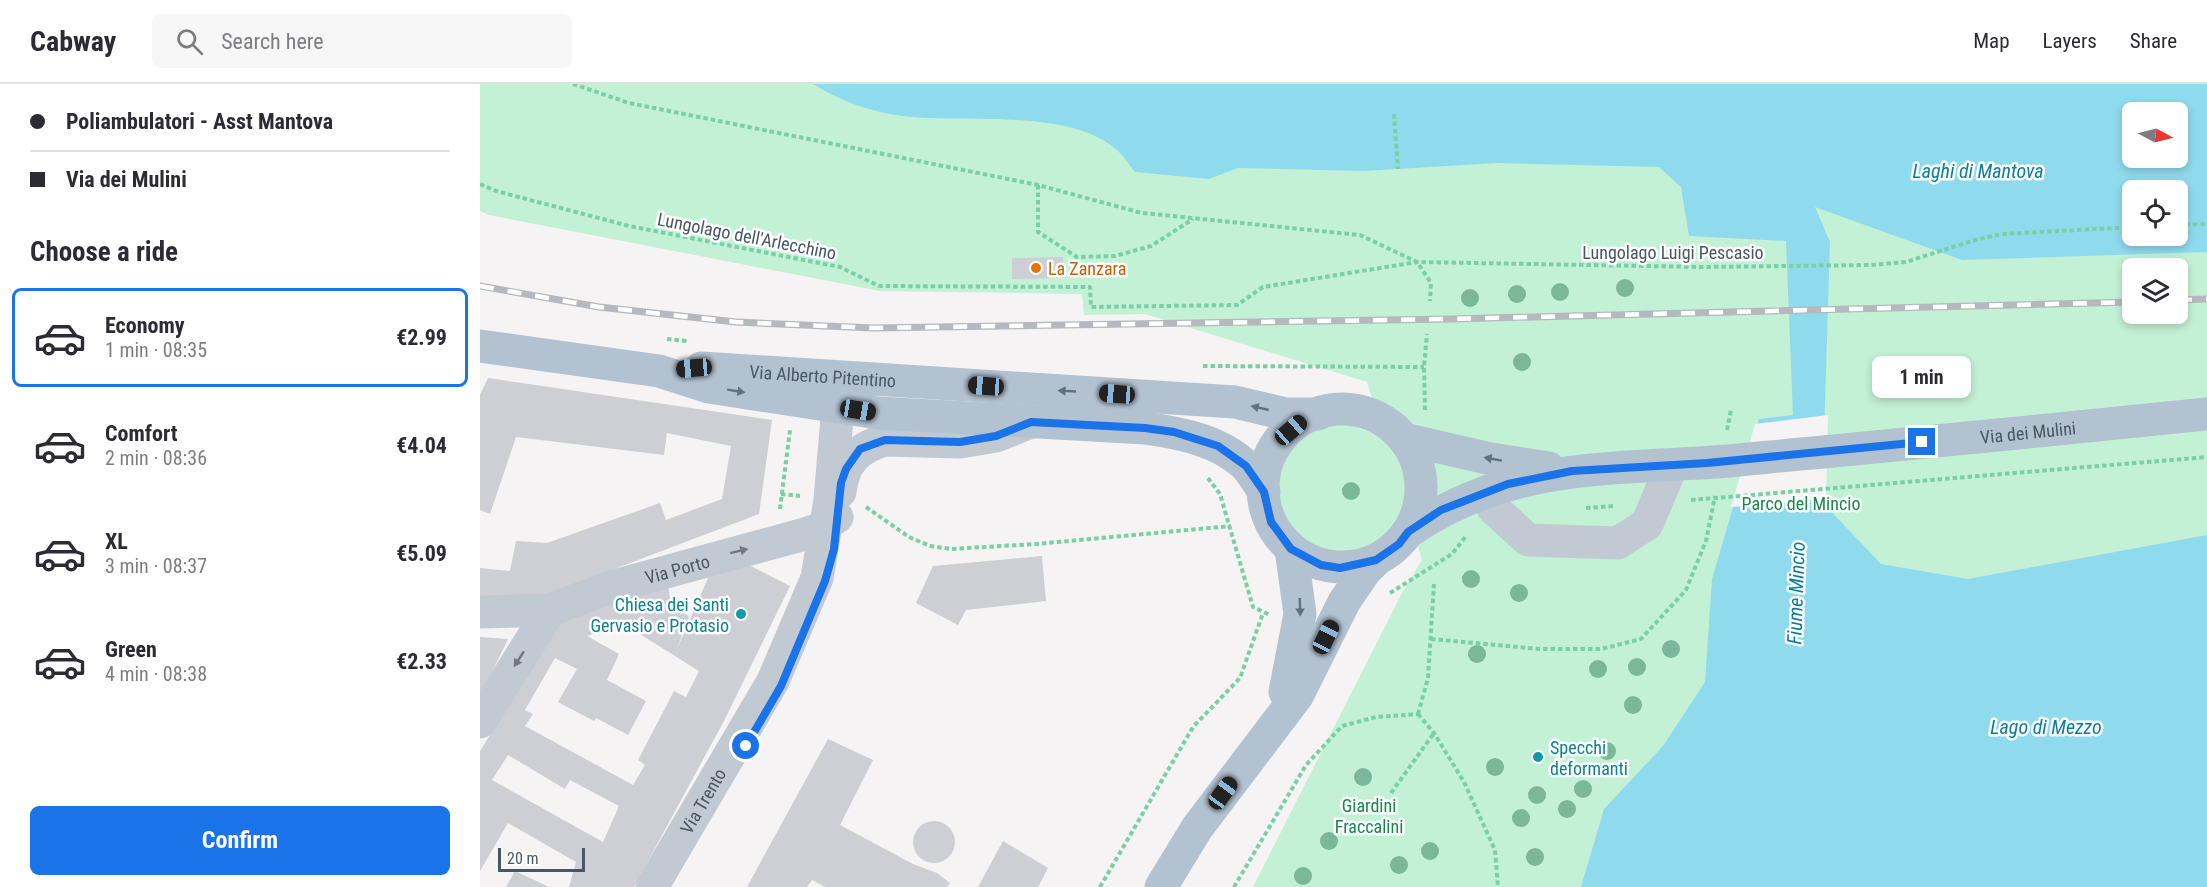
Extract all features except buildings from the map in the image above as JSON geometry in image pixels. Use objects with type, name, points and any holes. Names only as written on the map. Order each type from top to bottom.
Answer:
[{"type":"main road","name":"Via Alberto Pitentino","points":[[480,346],[659,371],[709,387],[878,413],[1145,428],[1174,432],[1218,446],[1246,466],[1264,492]]},
{"type":"main road","name":"Via Alberto Pitentino","points":[[659,371],[720,367],[1235,402],[1286,414],[1318,414]]},
{"type":"main road","points":[[1161,887],[1197,828],[1301,688],[1349,594],[1376,560],[1399,544],[1408,532],[1418,510],[1421,489],[1412,451],[1404,439],[1376,417],[1359,411],[1336,410],[1301,421],[1275,448],[1267,464],[1264,492],[1271,522],[1291,549],[1321,565],[1340,568],[1376,560]]},
{"type":"main road","name":"Via dei Mulini","points":[[1712,474],[1850,450],[2207,414]]},
{"type":"main road","points":[[1404,439],[1491,459],[1572,471]]},
{"type":"main road","points":[[1408,532],[1441,510],[1496,505],[1508,484],[1572,471],[1672,465],[1712,474]]},
{"type":"main road","points":[[1274,723],[1287,684],[1299,628],[1300,596],[1291,549]]},
{"type":"street","name":"Via Alberto Pitentino","points":[[838,406],[844,397],[852,392],[957,398],[972,395],[986,386]]},
{"type":"street","name":"Via Trento","points":[[664,887],[781,686],[825,581],[834,549],[838,406]]},
{"type":"street","name":"Via Alberto Pitentino","points":[[860,449],[885,440],[972,441],[996,436],[1031,422]]},
{"type":"street","name":"Via Trento","points":[[652,887],[773,681],[817,578],[846,469],[860,449]]},
{"type":"street","points":[[1496,505],[1528,540],[1618,543],[1647,524],[1672,465]]},
{"type":"street","name":"Via Porto","points":[[480,612],[550,609],[611,587],[805,534],[834,514]]},
{"type":"street","points":[[480,722],[550,609]]},
{"type":"path","points":[[573,84],[629,104],[1038,185],[1142,213],[1360,235],[1417,262],[1431,284],[1430,301]]},
{"type":"path","points":[[1394,114],[1398,169]]},
{"type":"path","name":"Lungolago dell'Arlecchino","points":[[480,184],[496,191],[629,226],[840,267],[879,286],[1090,287],[1091,307],[1237,304],[1263,287],[1417,262]]},
{"type":"path","points":[[1038,185],[1038,232],[1077,257],[1115,256],[1151,246],[1194,218]]},
{"type":"path","points":[[2188,225],[2207,224]]},
{"type":"path","name":"Lungolago Luigi Pescasio","points":[[1417,262],[1703,267],[1871,265],[1906,262],[2002,234],[2122,229]]},
{"type":"path","points":[[1425,411],[1424,366],[1427,334]]},
{"type":"path","points":[[1197,366],[1424,366]]},
{"type":"path","points":[[779,514],[794,400]]},
{"type":"path","points":[[1727,432],[1731,410]]},
{"type":"path","points":[[1584,508],[1858,488],[2207,457]]},
{"type":"path","points":[[1203,472],[1221,494],[1253,607],[1263,613],[1275,615]]},
{"type":"path","points":[[1431,639],[1540,649],[1601,649],[1641,639],[1686,590],[1706,541],[1712,474]]},
{"type":"path","points":[[834,514],[861,504],[909,537],[930,546],[951,549],[1036,544],[1231,526]]},
{"type":"path","points":[[1382,600],[1452,554],[1470,532],[1490,522],[1496,505]]},
{"type":"path","points":[[1418,714],[1428,678],[1434,584]]},
{"type":"path","points":[[1100,887],[1193,727],[1240,678],[1263,613]]},
{"type":"path","points":[[1418,714],[1434,733],[1464,782],[1495,850],[1498,887]]},
{"type":"path","points":[[1233,887],[1306,765],[1342,726],[1376,717],[1418,714]]},
{"type":"path","points":[[1391,793],[1434,733]]},
{"type":"green space","name":"Parco del Mincio","points":[[480,84],[2207,84],[2207,887],[1253,887],[1403,591],[1422,560],[1404,503],[1389,529],[1368,545],[1345,551],[1322,548],[1301,537],[1286,519],[1279,495],[1283,467],[1292,450],[1305,437],[1325,428],[1343,425],[1361,428],[1385,441],[1367,382],[1145,314],[1084,315],[1082,294],[880,291],[489,215],[480,211]]},
{"type":"water","points":[[813,84],[2207,84],[2207,252],[1962,260],[1815,207],[1830,242],[1822,502],[1881,564],[1968,579],[2207,535],[2207,887],[1581,887],[1604,809],[1663,746],[1705,682],[1712,579],[1759,419],[1793,415],[1786,241],[1689,236],[1681,187],[1659,167],[1497,163],[1364,171],[1238,168],[1209,179],[1135,172],[1117,150],[1096,137],[1072,128],[1044,122],[903,116],[868,109],[845,101]]},
{"type":"pier","points":[[1828,415],[1826,499],[1731,507],[1755,424]]},
{"type":"railway","points":[[480,286],[599,307],[736,322],[873,328],[1450,319],[2122,302]]},
{"type":"railway","points":[[2188,300],[2207,299]]},
{"type":"place","name":"La Zanzara","points":[[1036,268]]},
{"type":"place","name":"Chiesa dei Santi Gervasio e Protasio","points":[[741,614]]},
{"type":"place","name":"Specchi deformanti","points":[[1538,757]]},
{"type":"route","points":[[746,746],[781,686],[825,581],[834,549],[841,483],[846,469],[851,458],[860,449],[872,443],[885,440],[972,441],[996,436],[1031,422],[1145,428],[1174,432],[1218,446],[1246,466],[1264,492],[1265,506],[1271,522],[1291,549],[1321,565],[1340,568],[1376,560],[1399,544],[1408,532],[1441,510],[1508,484],[1572,471],[1707,463],[1922,442]]},
{"type":"water label","name":"Laghi di Mantova","points":[[1978,171]]},
{"type":"water label","name":"Fiume Mincio","points":[[1796,593]]},
{"type":"water label","name":"Lago di Mezzo","points":[[2046,727]]},
{"type":"park label","name":"Giardini Fraccalini","points":[[1369,815]]}]
